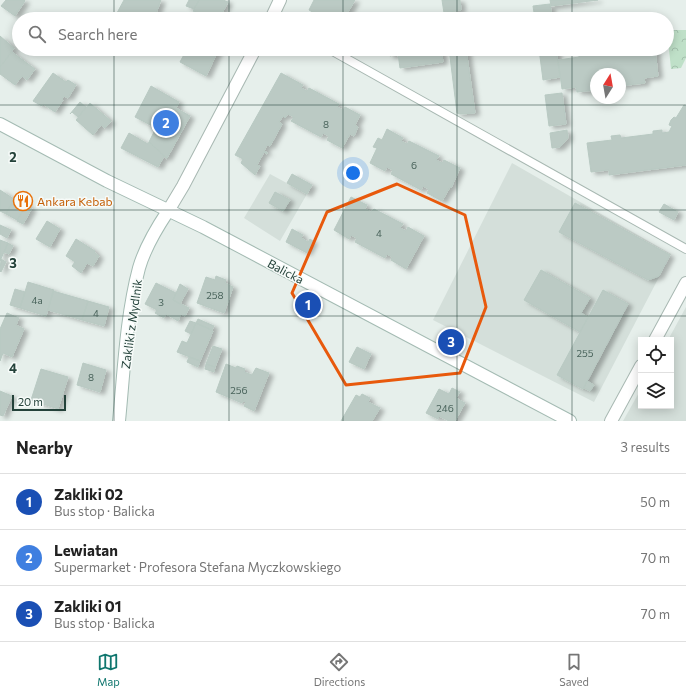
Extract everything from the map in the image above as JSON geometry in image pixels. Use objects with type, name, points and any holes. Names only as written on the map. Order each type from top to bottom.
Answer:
[{"type":"street","points":[[275,12],[280,0]]},
{"type":"street","name":"Zakliki z Mydlnik","points":[[119,421],[132,298],[139,268],[153,233],[183,186],[251,56]]},
{"type":"street","name":"Balicka","points":[[0,124],[113,184],[210,231],[570,421]]},
{"type":"street","points":[[657,337],[686,283]]},
{"type":"street","points":[[611,421],[638,372]]},
{"type":"lane","points":[[341,56],[686,249]]},
{"type":"highlighted area","points":[[397,184],[465,215],[486,307],[460,373],[346,385],[292,293],[327,212]]},
{"type":"shaded area","points":[[512,163],[671,254],[594,402],[433,320]]},
{"type":"shaded area","points":[[270,174],[307,194],[280,241],[244,218]]},
{"type":"shaded area","points":[[686,307],[686,421],[623,421],[638,394],[638,409],[674,409],[674,337],[670,337]]},
{"type":"green space","points":[[674,30],[686,30],[686,58],[681,68],[671,69],[670,56],[674,56]]},
{"type":"building","points":[[6,0],[25,1],[18,12],[12,12],[12,14],[1,6]]},
{"type":"building","points":[[124,0],[161,0],[157,12],[118,12]]},
{"type":"building","points":[[189,0],[199,0],[194,9],[186,6]]},
{"type":"building","points":[[199,0],[223,0],[228,2],[223,12],[193,11]]},
{"type":"building","points":[[314,0],[355,0],[348,12],[313,12],[309,10]]},
{"type":"building","points":[[442,0],[460,0],[461,10],[444,12]]},
{"type":"building","points":[[550,0],[598,0],[551,6]]},
{"type":"building","points":[[550,4],[551,12],[534,12],[533,6]]},
{"type":"building","points":[[0,36],[12,46],[12,51],[0,67]]},
{"type":"building","points":[[12,52],[12,56],[17,56],[35,69],[27,80],[22,76],[15,85],[0,74],[0,67]]},
{"type":"building","points":[[183,56],[216,56],[206,76],[180,62]]},
{"type":"building","points":[[398,56],[442,56],[443,62],[400,68]]},
{"type":"building","points":[[450,56],[467,56],[475,113],[457,113]]},
{"type":"building","points":[[540,56],[557,56],[560,77],[543,80]]},
{"type":"building","points":[[579,56],[656,56],[658,76],[644,78],[645,83],[626,85],[626,68],[590,68],[590,91],[577,92],[576,87],[562,89],[558,60]]},
{"type":"building","points":[[53,73],[66,82],[68,80],[76,85],[68,98],[64,96],[55,112],[43,104],[42,106],[33,101]]},
{"type":"building","points":[[281,73],[303,85],[301,88],[307,91],[309,88],[339,104],[337,107],[343,110],[345,107],[360,115],[355,125],[358,127],[354,136],[350,134],[342,148],[327,140],[329,136],[323,133],[321,137],[291,121],[294,117],[288,114],[285,118],[283,116],[279,122],[282,124],[270,146],[267,145],[264,151],[267,152],[267,154],[264,152],[257,165],[260,166],[255,175],[241,163],[243,159],[235,155]]},
{"type":"building","points":[[151,86],[179,102],[176,108],[190,116],[167,158],[149,142],[156,128],[135,117]]},
{"type":"building","points":[[562,93],[566,124],[549,126],[545,95]]},
{"type":"building","points":[[80,102],[86,107],[78,117],[72,112],[70,114]]},
{"type":"building","points":[[90,103],[111,121],[105,128],[101,125],[93,135],[76,120]]},
{"type":"building","points":[[684,105],[686,106],[686,165],[609,175],[609,170],[591,172],[587,143],[612,140],[611,136],[620,135],[621,138],[653,134],[653,131],[662,130],[662,133],[669,132],[672,126],[669,125],[671,120],[674,117],[676,118]]},
{"type":"building","points":[[387,129],[403,138],[401,141],[407,144],[409,141],[439,156],[436,160],[442,163],[444,160],[460,168],[451,188],[450,187],[442,201],[427,193],[429,189],[423,186],[421,190],[391,174],[393,170],[387,167],[385,171],[370,163],[377,148],[373,147],[378,138],[382,140]]},
{"type":"building","points":[[567,130],[568,138],[560,147],[552,148],[550,133]]},
{"type":"building","points":[[129,133],[148,144],[149,142],[164,156],[158,167],[121,148]]},
{"type":"building","points":[[292,174],[312,185],[307,194],[287,183]]},
{"type":"building","points":[[0,190],[14,199],[6,214],[0,211]]},
{"type":"building","points":[[275,192],[290,200],[283,211],[269,203]]},
{"type":"building","points":[[20,196],[27,200],[26,205],[17,220],[6,214],[14,199],[17,200]]},
{"type":"building","points":[[351,197],[367,205],[365,209],[371,212],[374,209],[403,224],[400,228],[406,231],[408,227],[424,236],[406,269],[391,260],[392,257],[387,254],[385,258],[355,242],[357,238],[351,235],[349,239],[334,230]]},
{"type":"building","points":[[575,203],[670,255],[659,276],[648,280],[559,232]]},
{"type":"building","points":[[664,204],[678,212],[674,220],[659,212]]},
{"type":"building","points":[[26,205],[32,208],[23,224],[17,221]]},
{"type":"building","points":[[47,221],[60,229],[50,247],[36,239]]},
{"type":"building","points":[[0,225],[11,230],[7,238],[0,234]]},
{"type":"building","points":[[292,229],[303,235],[301,238],[308,242],[310,239],[313,241],[307,253],[286,242]]},
{"type":"building","points":[[76,239],[95,251],[94,252],[99,256],[93,266],[87,263],[81,273],[72,266],[75,262],[66,256]]},
{"type":"building","points":[[0,240],[8,243],[0,261]]},
{"type":"building","points":[[8,243],[13,246],[9,254],[4,252]]},
{"type":"building","points":[[1,259],[6,262],[1,272],[0,271]]},
{"type":"building","points":[[541,270],[590,298],[581,313],[588,317],[580,332],[524,300]]},
{"type":"building","points":[[216,276],[226,280],[225,283],[233,287],[224,313],[197,303],[206,277],[215,280]]},
{"type":"building","points":[[28,282],[54,290],[46,316],[20,308]]},
{"type":"building","points":[[156,283],[176,293],[173,300],[189,308],[185,316],[181,314],[178,321],[166,314],[164,318],[155,313],[157,310],[145,304]]},
{"type":"building","points":[[180,284],[188,289],[180,304],[173,300]]},
{"type":"building","points":[[15,289],[25,292],[20,308],[10,305]]},
{"type":"building","points":[[603,290],[628,304],[583,389],[557,375]]},
{"type":"building","points":[[53,291],[88,301],[82,320],[48,310]]},
{"type":"building","points":[[88,301],[109,307],[104,326],[82,320]]},
{"type":"building","points":[[7,313],[19,318],[16,325],[24,329],[12,357],[3,353],[0,361],[0,329]]},
{"type":"building","points":[[198,319],[214,326],[212,330],[196,323]]},
{"type":"building","points":[[190,321],[196,323],[191,334],[185,331]]},
{"type":"building","points":[[196,323],[213,331],[200,361],[177,352],[182,341],[187,343]]},
{"type":"building","points":[[213,346],[222,349],[215,367],[206,364]]},
{"type":"building","points":[[357,347],[371,354],[364,369],[349,362]]},
{"type":"building","points":[[189,357],[200,361],[198,367],[187,362]]},
{"type":"building","points":[[83,363],[106,370],[100,392],[77,385]]},
{"type":"building","points":[[206,364],[215,367],[214,372],[205,369]]},
{"type":"building","points":[[226,364],[236,368],[237,366],[245,369],[244,372],[252,375],[256,368],[269,373],[254,411],[244,406],[246,402],[243,401],[244,398],[242,403],[216,392]]},
{"type":"building","points":[[41,369],[68,377],[58,409],[31,400]]},
{"type":"building","points":[[587,381],[594,385],[590,391],[584,388]]},
{"type":"building","points":[[452,388],[460,392],[456,398],[465,403],[455,421],[449,421],[439,416],[438,419],[426,413],[439,389],[449,394]]},
{"type":"building","points":[[0,391],[12,396],[3,416],[0,415]]},
{"type":"building","points":[[362,394],[370,398],[368,402],[380,408],[372,421],[341,421],[356,395],[360,397]]},
{"type":"place","name":"Lewiatan","points":[[166,123]]},
{"type":"place","name":"Ankara Kebab","points":[[23,201]]},
{"type":"place","name":"Zakliki 02","points":[[308,305]]},
{"type":"place","name":"Zakliki 01","points":[[451,342]]}]
